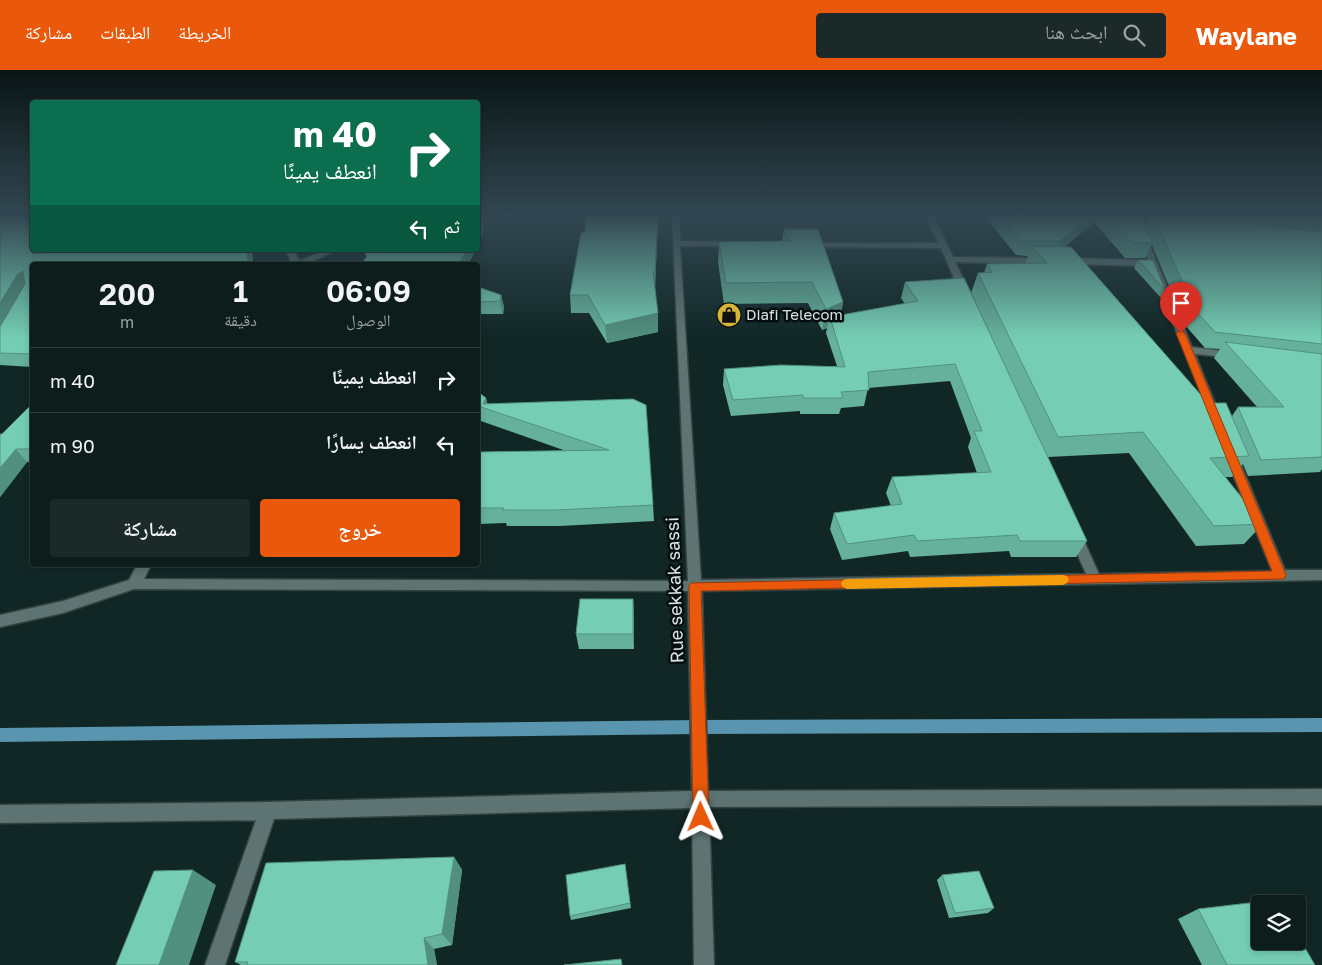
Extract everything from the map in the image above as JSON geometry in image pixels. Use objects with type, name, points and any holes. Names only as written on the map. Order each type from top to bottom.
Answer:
[{"type":"street","points":[[303,262],[319,256]]},
{"type":"street","name":"Rue sekkak sassi","points":[[677,256],[695,586],[704,965]]},
{"type":"street","points":[[949,256],[970,304]]},
{"type":"street","points":[[1150,256],[1280,575]]},
{"type":"street","points":[[950,259],[1152,263]]},
{"type":"street","points":[[1188,350],[1245,357]]},
{"type":"street","points":[[1071,526],[1095,579]]},
{"type":"street","points":[[134,584],[143,567]]},
{"type":"street","points":[[0,621],[64,607],[134,584],[695,586],[1322,575]]},
{"type":"street","points":[[0,814],[268,811],[701,798],[1322,797]]},
{"type":"street","points":[[215,965],[268,811]]},
{"type":"building","points":[[0,256],[247,256],[248,262],[30,262],[30,354],[0,353],[0,327],[25,284],[23,271],[17,275],[0,303]]},
{"type":"building","points":[[367,256],[464,256],[460,262],[363,262]]},
{"type":"building","points":[[577,256],[656,256],[655,272],[653,272],[658,313],[605,325],[588,295],[570,295]]},
{"type":"building","points":[[721,256],[827,256],[843,302],[826,309],[812,282],[726,283]]},
{"type":"building","points":[[1041,256],[1079,256],[1208,403],[1226,403],[1249,456],[1210,458],[1263,524],[1214,526],[1143,432],[1058,437],[978,273],[992,272],[987,264],[1047,263]]},
{"type":"building","points":[[1171,256],[1322,256],[1322,344],[1215,332],[1194,309]]},
{"type":"building","points":[[1138,260],[1153,260],[1165,290]]},
{"type":"building","points":[[964,278],[1087,541],[1020,541],[1017,535],[917,541],[914,535],[847,544],[834,513],[902,504],[892,477],[991,472],[974,431],[982,431],[955,364],[868,372],[869,390],[841,392],[843,398],[803,398],[803,395],[733,400],[724,369],[781,365],[845,367],[830,317],[918,301],[905,282]]},
{"type":"building","points":[[480,288],[501,295],[500,301],[480,302]]},
{"type":"building","points":[[1225,342],[1322,354],[1322,457],[1261,460],[1238,407],[1284,407]]},
{"type":"building","points":[[480,394],[486,398],[483,404],[633,399],[646,405],[653,505],[558,510],[480,508],[480,452],[609,450],[480,407]]},
{"type":"building","points":[[30,406],[30,448],[16,449],[0,468],[0,434]]},
{"type":"building","points":[[580,599],[633,599],[633,634],[576,634]]},
{"type":"building","points":[[454,857],[442,934],[424,938],[428,965],[247,965],[248,962],[235,962],[266,863]]},
{"type":"building","points":[[625,864],[630,903],[570,916],[566,875]]},
{"type":"building","points":[[193,870],[159,965],[116,965],[154,871]]},
{"type":"building","points":[[979,871],[994,908],[955,913],[942,875]]},
{"type":"building","points":[[1251,903],[1251,950],[1306,950],[1315,965],[1227,965],[1198,909]]},
{"type":"building","points":[[621,959],[622,965],[564,965]]},
{"type":"waterway","points":[[0,735],[699,727],[1322,725]]},
{"type":"slow traffic","points":[[847,584],[1063,580]]},
{"type":"place","name":"Diafi Telecom","points":[[729,315]]},
{"type":"route","points":[[701,817],[695,586],[1280,575],[1181,333]]}]
